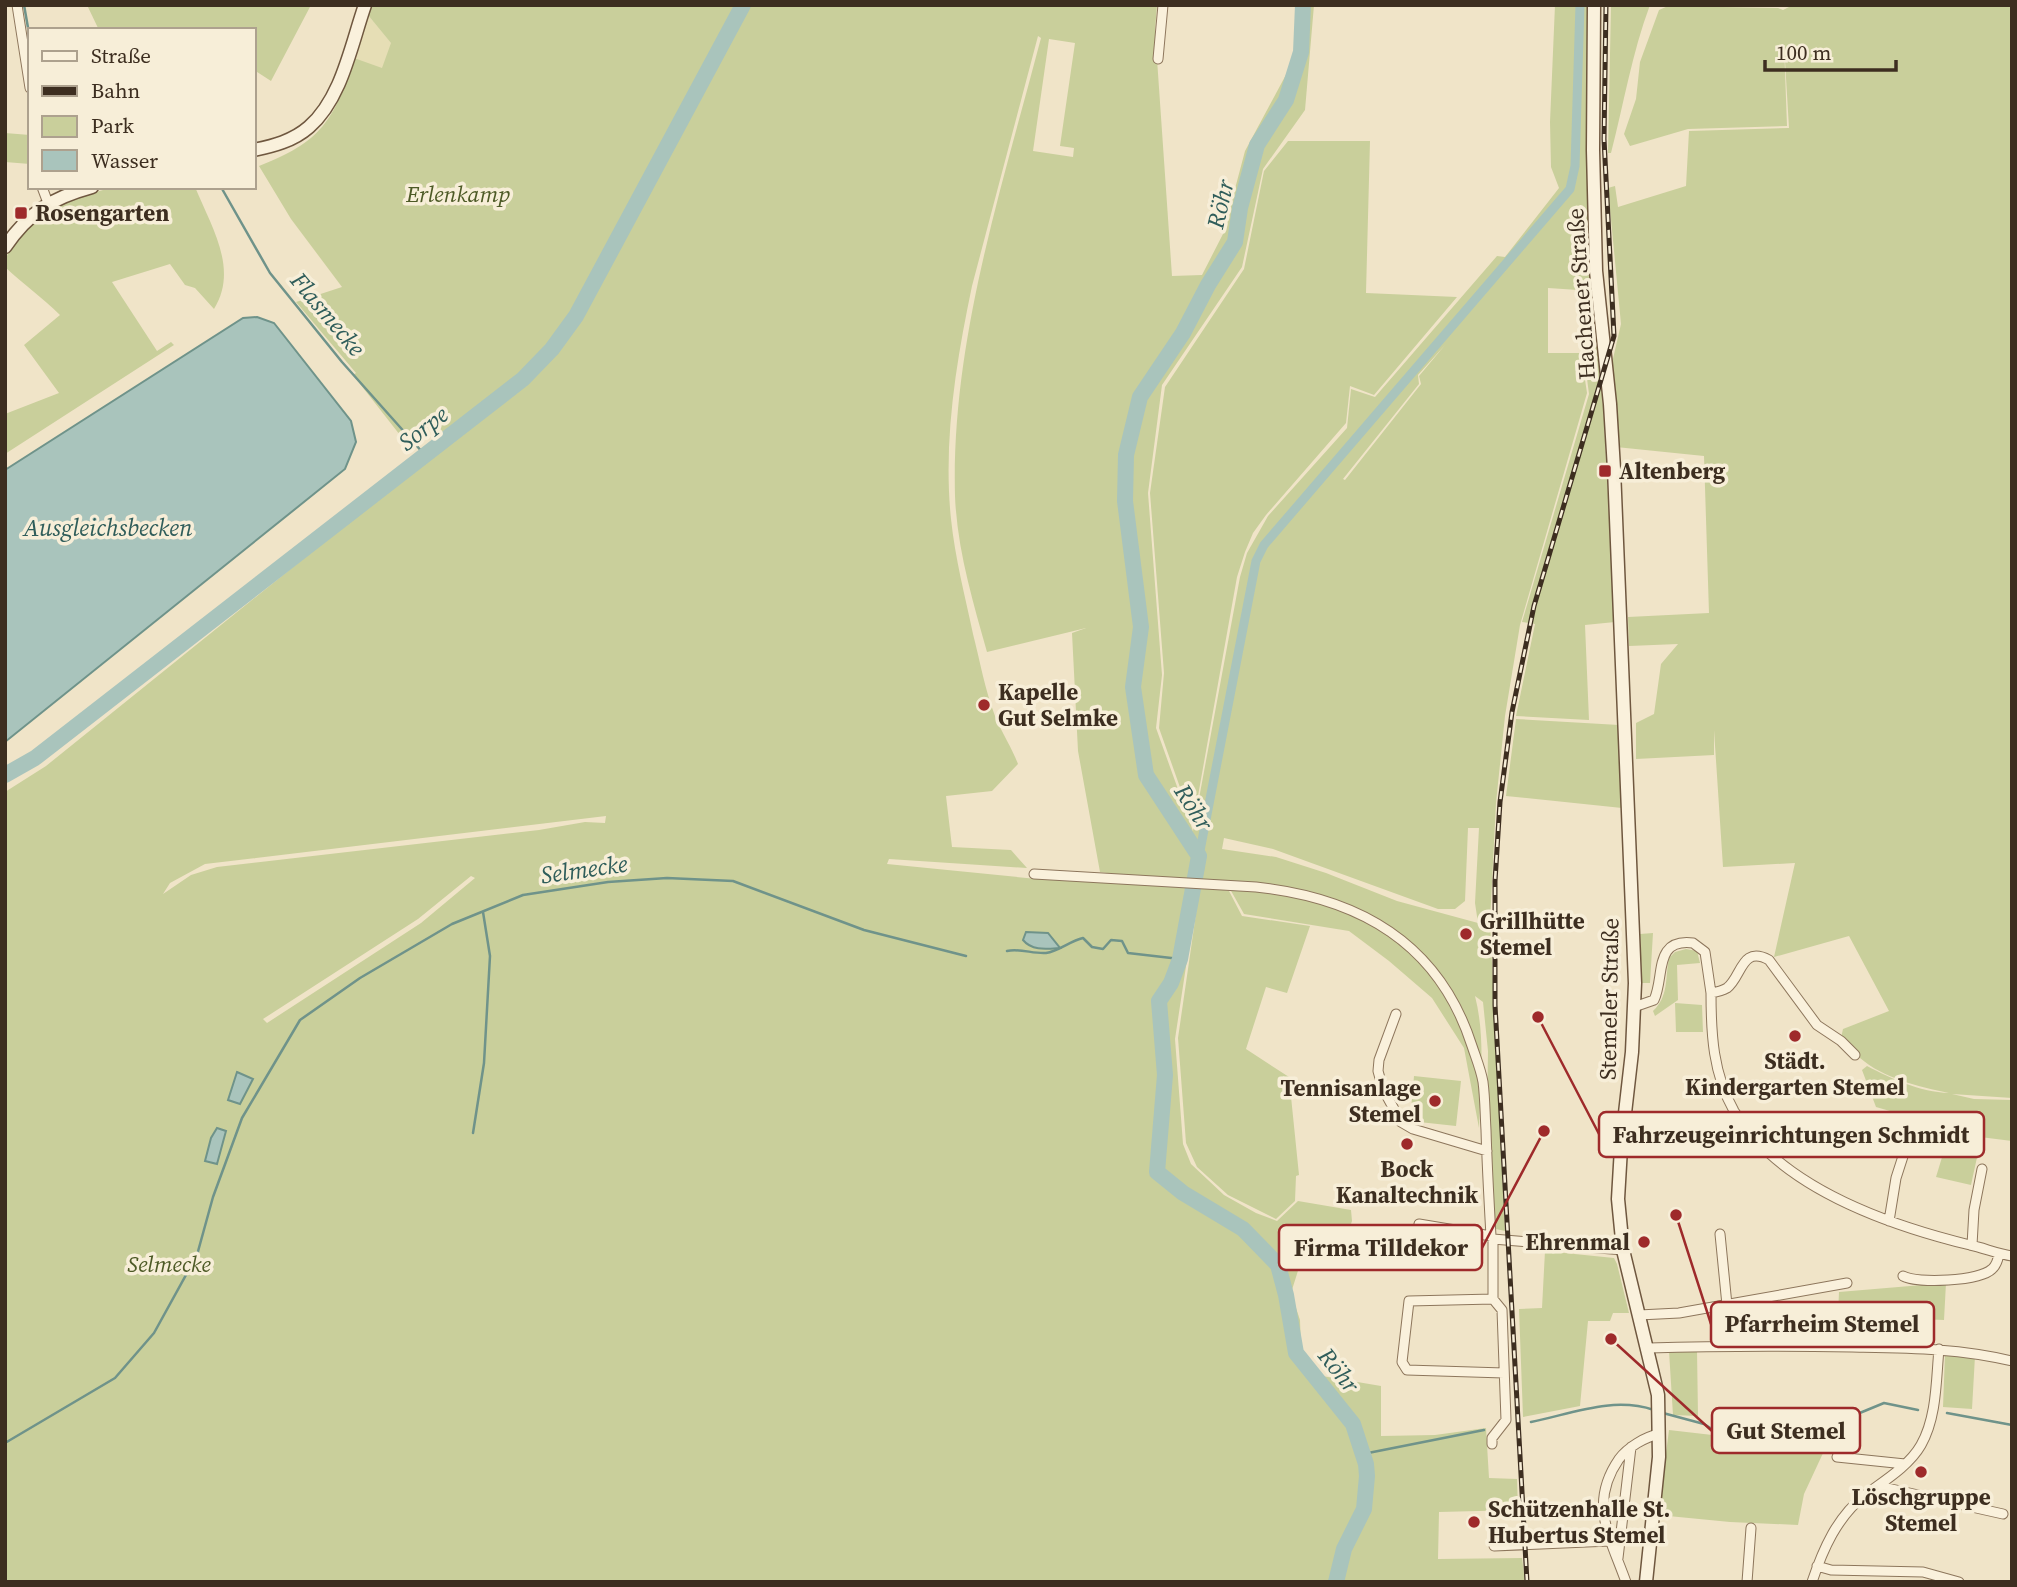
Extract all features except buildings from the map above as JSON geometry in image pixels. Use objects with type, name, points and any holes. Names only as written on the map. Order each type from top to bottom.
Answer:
[{"type":"main road","points":[[256,150],[297,136],[324,110],[338,84],[365,5]]},
{"type":"main road","name":"Hachener Straße","points":[[1594,5],[1596,271],[1610,404],[1619,579]]},
{"type":"main road","points":[[5,247],[26,219],[48,203],[86,189]]},
{"type":"main road","name":"Stemeler Straße","points":[[1619,579],[1634,1007],[1618,1199],[1623,1250],[1658,1395],[1660,1434],[1646,1582]]},
{"type":"street","points":[[17,5],[28,75]]},
{"type":"street","points":[[1158,59],[1163,5]]},
{"type":"street","points":[[43,189],[48,203]]},
{"type":"street","points":[[1034,874],[1255,887],[1310,897],[1361,915],[1382,926],[1425,961],[1446,987],[1465,1025],[1483,1081],[1493,1299],[1502,1310],[1506,1420],[1492,1438],[1492,1444]]},
{"type":"street","points":[[1634,1007],[1654,1000],[1665,953],[1671,947],[1682,943],[1693,943],[1705,953],[1711,992],[1711,1037],[1716,1065],[1735,1111],[1752,1135],[1780,1164],[1828,1193],[1889,1220],[1999,1254],[2012,1255]]},
{"type":"street","points":[[1711,992],[1724,990],[1734,981],[1745,961],[1755,956],[1765,958],[1816,1025],[1841,1041],[1855,1055]]},
{"type":"street","points":[[1396,1014],[1379,1060],[1378,1071],[1383,1089],[1401,1122],[1413,1129],[1487,1151]]},
{"type":"street","points":[[1720,1151],[1752,1135]]},
{"type":"street","points":[[1889,1220],[1896,1178],[1906,1147]]},
{"type":"street","points":[[1972,1245],[1974,1210],[1982,1169]]},
{"type":"street","points":[[1419,1224],[1492,1237],[1623,1250]]},
{"type":"street","points":[[1720,1234],[1727,1305]]},
{"type":"street","points":[[1903,1276],[1917,1281],[1983,1275],[1995,1266],[1999,1254]]},
{"type":"street","points":[[1639,1315],[1679,1313],[1847,1283]]},
{"type":"street","points":[[1493,1299],[1409,1301],[1402,1362],[1407,1370],[1504,1373]]},
{"type":"street","points":[[1648,1348],[1791,1346],[1939,1349],[1980,1353],[2012,1361]]},
{"type":"street","points":[[1812,1582],[1828,1541],[1841,1520],[1864,1496],[1905,1464],[1922,1444],[1932,1412],[1939,1349]]},
{"type":"street","points":[[1626,1582],[1610,1541],[1602,1508],[1603,1497],[1609,1477],[1631,1447],[1651,1435],[1660,1434]]},
{"type":"street","points":[[1618,1559],[1631,1447]]},
{"type":"street","points":[[1837,1457],[1905,1464]]},
{"type":"street","points":[[1878,1486],[2003,1514]]},
{"type":"street","points":[[1747,1582],[1751,1528]]},
{"type":"street","points":[[1493,1546],[1610,1541]]},
{"type":"street","points":[[1817,1566],[1831,1570],[1923,1572],[1959,1582]]},
{"type":"shaded area","points":[[368,15],[392,44],[394,76],[354,63]]},
{"type":"green space","points":[[87,5],[311,5],[271,81],[256,71],[256,28],[98,28]]},
{"type":"green space","name":"Erlenkamp","points":[[369,5],[742,5],[575,315],[521,377],[438,440],[431,425],[407,444],[353,375],[356,373],[296,302],[342,287],[291,219],[259,166],[297,148],[322,127],[332,114],[354,58],[382,68],[391,43],[368,15]]},
{"type":"green space","points":[[745,5],[1157,5],[1155,30],[1172,276],[1202,275],[1223,234],[1245,151],[1288,71],[1295,48],[1296,5],[1314,5],[1305,110],[1263,169],[1242,267],[1162,385],[1148,493],[1162,675],[1156,728],[1193,831],[1240,577],[1247,553],[1268,516],[1347,428],[1351,389],[1375,397],[1497,256],[1505,257],[1559,188],[1551,167],[1550,122],[1555,5],[1590,5],[1593,291],[1548,288],[1548,353],[1581,353],[1587,393],[1520,625],[1505,716],[1496,803],[1490,922],[1505,1231],[1496,1229],[1487,1120],[1488,1051],[1483,1002],[1475,996],[1481,1045],[1479,1128],[1464,1048],[1432,998],[1349,931],[1244,914],[1230,889],[1100,872],[1078,751],[1072,633],[1086,628],[987,652],[966,575],[956,516],[956,438],[970,322],[996,208],[1041,38],[1038,36],[972,286],[956,373],[949,461],[953,534],[960,577],[991,706],[1018,764],[992,791],[946,796],[952,847],[1011,850],[1027,868],[889,859],[887,864],[1037,879],[1198,887],[1175,1039],[1183,1144],[1191,1164],[1224,1195],[1277,1221],[1298,1201],[1351,1210],[1352,1221],[1342,1251],[1320,1255],[1283,1252],[1302,1258],[1291,1293],[1300,1320],[1301,1349],[1322,1376],[1381,1386],[1381,1436],[1435,1435],[1486,1428],[1489,1478],[1517,1479],[1518,1510],[1439,1512],[1438,1559],[1522,1558],[1525,1582],[5,1582],[5,792],[46,766],[524,381],[553,351],[579,317]],"holes":[[[1049,39],[1075,43],[1060,146],[1074,148],[1073,157],[1033,151]],[[1445,345],[1419,376],[1421,384],[1345,480],[1343,479],[1419,384],[1418,375]],[[606,816],[605,823],[585,822],[539,830],[217,867],[191,875],[163,894],[170,883],[205,864]],[[1468,828],[1479,828],[1475,903],[1478,923],[1397,901],[1276,857],[1222,849],[1224,838],[1273,849],[1438,909],[1455,909],[1465,901]],[[471,876],[475,878],[421,923],[267,1023],[263,1019],[418,919]]]},
{"type":"green space","points":[[1611,5],[1650,5],[1633,60],[1611,153],[1608,153]]},
{"type":"green space","points":[[1793,5],[2012,5],[2012,1098],[1952,1094],[1974,1099],[2012,1100],[2012,1141],[1980,1137],[1876,1107],[1862,1070],[1867,1066],[1917,1087],[1949,1093],[1914,1085],[1879,1071],[1857,1056],[1841,1038],[1843,1029],[1889,1011],[1849,936],[1774,957],[1795,863],[1723,867],[1714,730],[1714,755],[1636,759],[1636,723],[1654,714],[1661,664],[1678,644],[1629,646],[1628,617],[1709,613],[1704,456],[1616,447],[1612,363],[1621,324],[1608,188],[1615,186],[1618,207],[1686,186],[1689,131],[1789,128],[1784,44],[1787,126],[1688,129],[1630,146],[1624,134],[1636,99],[1640,62],[1659,10],[1668,6],[1783,10]]},
{"type":"green space","points":[[5,133],[28,135],[28,164],[5,162]]},
{"type":"green space","points":[[1288,141],[1370,141],[1366,293],[1457,297],[1374,395],[1350,386],[1346,423],[1253,533],[1237,577],[1193,824],[1159,728],[1164,673],[1150,493],[1165,387],[1244,269],[1264,171]]},
{"type":"green space","points":[[107,189],[196,189],[220,248],[224,279],[221,294],[214,309],[195,288],[185,285],[170,264],[112,282],[157,351],[171,342],[174,345],[5,454],[5,414],[59,393],[24,345],[60,315],[5,267],[7,257],[17,238],[34,221],[52,208],[74,198]]},
{"type":"green space","points":[[1597,347],[1603,405],[1615,622],[1585,625],[1589,720],[1516,716],[1535,624],[1522,622],[1589,394],[1583,348]]},
{"type":"green space","points":[[1516,719],[1619,725],[1622,808],[1506,796]]},
{"type":"green space","points":[[1200,886],[1229,891],[1242,916],[1310,926],[1287,993],[1266,987],[1246,1049],[1289,1077],[1299,1175],[1296,1176],[1295,1201],[1276,1219],[1228,1195],[1197,1167],[1186,1143],[1178,1038]]},
{"type":"green space","points":[[1653,933],[1650,983],[1642,983],[1640,934]]},
{"type":"green space","points":[[1686,949],[1697,951],[1700,963],[1677,965],[1678,1000],[1655,1016],[1653,1011],[1662,999],[1666,986],[1669,958],[1675,952]]},
{"type":"green space","points":[[1675,1003],[1702,1005],[1703,1032],[1676,1032]]},
{"type":"green space","name":"Tennisanlage Stemel","points":[[1414,1076],[1461,1081],[1456,1126],[1410,1121]]},
{"type":"green space","points":[[1674,1121],[1704,1121],[1705,1156],[1674,1157]]},
{"type":"green space","points":[[1950,1131],[1981,1139],[1971,1185],[1936,1177]]},
{"type":"green space","points":[[1545,1251],[1614,1258],[1629,1313],[1613,1313],[1610,1321],[1588,1321],[1580,1406],[1523,1417],[1519,1309],[1542,1308]]},
{"type":"green space","points":[[1946,1283],[1944,1320],[1838,1316],[1839,1292]]},
{"type":"green space","points":[[1697,1350],[1698,1416],[1673,1415],[1669,1351]]},
{"type":"green space","points":[[1945,1354],[1975,1356],[1972,1409],[1943,1407]]},
{"type":"green space","points":[[1825,1427],[1824,1451],[1804,1494],[1798,1525],[1658,1515],[1669,1430],[1773,1442]]},
{"type":"water","name":"Ausgleichsbecken","points":[[257,317],[274,323],[351,421],[356,442],[345,469],[5,742],[5,470],[243,318]]},
{"type":"water","points":[[1026,932],[1048,933],[1060,948],[1031,946],[1023,940]]},
{"type":"water","points":[[237,1072],[253,1079],[240,1104],[228,1100]]},
{"type":"water","points":[[217,1128],[226,1131],[217,1164],[205,1161],[211,1138]]},
{"type":"waterway","name":"Flasmecke","points":[[24,5],[28,28]]},
{"type":"waterway","name":"Sorpe","points":[[5,775],[35,758],[523,379],[552,349],[576,316],[743,5]]},
{"type":"waterway","name":"Röhr","points":[[1303,5],[1301,52],[1286,100],[1257,145],[1240,208],[1235,242],[1208,285],[1183,333],[1140,397],[1126,455],[1125,501],[1141,627],[1133,687],[1146,775],[1199,856],[1180,959],[1171,983],[1159,1001],[1165,1075],[1157,1172],[1183,1193],[1243,1229],[1278,1265],[1296,1353],[1353,1424],[1366,1464],[1364,1509],[1344,1549],[1336,1582]]},
{"type":"waterway","points":[[1199,856],[1256,561],[1264,545],[1570,189],[1575,166],[1580,5]]},
{"type":"waterway","name":"Flasmecke","points":[[222,189],[270,273],[342,362],[424,454]]},
{"type":"waterway","name":"Selmecke","points":[[5,1443],[115,1378],[154,1333],[197,1255],[213,1197],[242,1118],[300,1020],[360,978],[452,924],[523,895],[608,882],[667,878],[733,881],[864,930],[966,956]]},
{"type":"waterway","points":[[473,1133],[484,1063],[490,956],[483,912]]},
{"type":"waterway","name":"Selmecke","points":[[1007,951],[1046,953],[1083,938],[1092,947],[1103,949],[1111,940],[1122,941],[1128,953],[1180,959]]},
{"type":"waterway","points":[[1663,1413],[1704,1424],[1715,1431],[1744,1429],[1762,1436],[1778,1437],[1816,1423],[1833,1424],[1884,1403],[1918,1410]]},
{"type":"waterway","points":[[1531,1422],[1607,1406],[1638,1406],[1654,1410]]},
{"type":"waterway","points":[[1947,1413],[2012,1425]]},
{"type":"waterway","points":[[1363,1454],[1484,1430]]},
{"type":"railway","points":[[1527,1582],[1495,1005],[1495,881],[1500,802],[1512,712],[1534,606],[1614,336],[1604,139],[1606,5]]},
{"type":"place","name":"Rosengarten","points":[[21,213]]},
{"type":"place","name":"Altenberg","points":[[1605,471]]},
{"type":"place","name":"Kapelle Gut Selmke","points":[[984,705]]},
{"type":"place","name":"Grillhütte Stemel","points":[[1466,934]]},
{"type":"place","name":"Fahrzeugeinrichtungen Schmidt","points":[[1538,1017]]},
{"type":"place","name":"Städt. Kindergarten Stemel","points":[[1795,1036]]},
{"type":"place","name":"Tennisanlage Stemel","points":[[1435,1101]]},
{"type":"place","name":"Firma Tilldekor","points":[[1544,1131]]},
{"type":"place","name":"Bock Kanaltechnik","points":[[1407,1144]]},
{"type":"place","name":"Pfarrheim Stemel","points":[[1676,1215]]},
{"type":"place","name":"Ehrenmal","points":[[1644,1242]]},
{"type":"place","name":"Gut Stemel","points":[[1611,1339]]},
{"type":"place","name":"Löschgruppe Stemel","points":[[1921,1472]]},
{"type":"place","name":"Schützenhalle St. Hubertus Stemel","points":[[1474,1522]]}]
